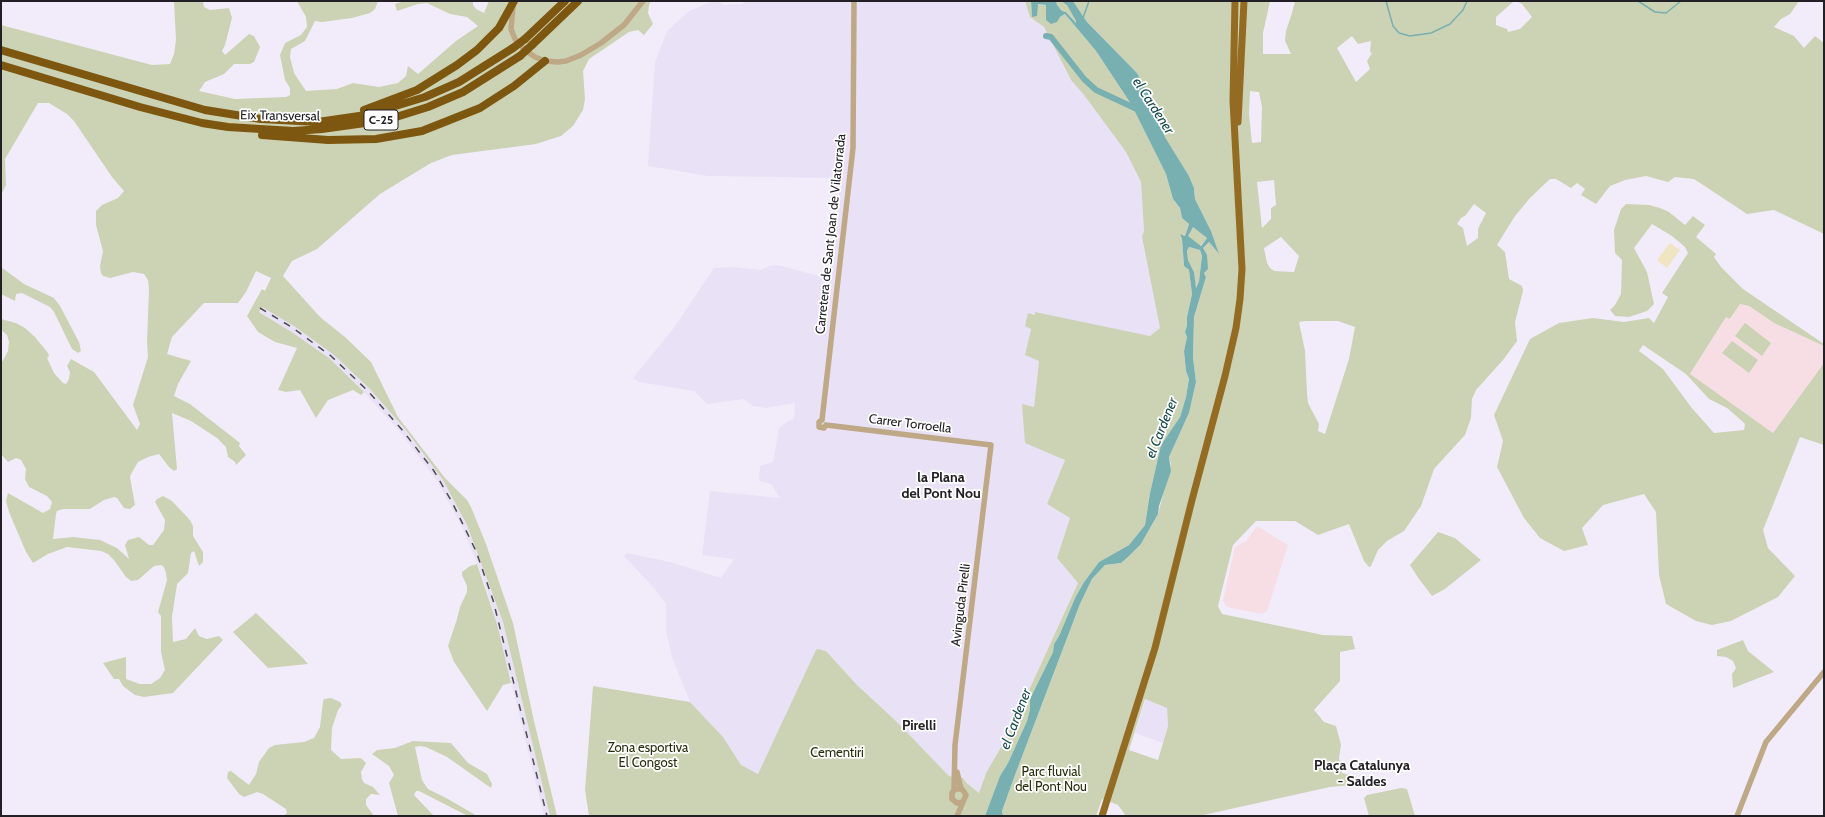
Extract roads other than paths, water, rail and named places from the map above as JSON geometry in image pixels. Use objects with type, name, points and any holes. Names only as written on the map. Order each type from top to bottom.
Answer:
[{"type":"highway","points":[[318,122],[374,107],[417,90],[437,78],[477,50],[490,38],[505,20],[514,1]]},
{"type":"highway","name":"Eix Transversal","points":[[1,50],[205,110],[261,120],[318,122],[366,115],[398,107],[459,82],[525,39],[565,1]]},
{"type":"highway","name":"Eix Transversal","points":[[1,64],[140,107],[202,123],[228,127],[293,131],[322,129],[396,117],[428,107],[463,92],[520,56],[578,1]]},
{"type":"highway","points":[[228,127],[253,134],[328,140],[376,139],[422,131],[480,108],[514,86],[545,61]]},
{"type":"main road","points":[[1235,1],[1233,101],[1234,128],[1236,134]]},
{"type":"main road","points":[[1102,816],[1155,648],[1236,328],[1242,269],[1236,134],[1244,1]]},
{"type":"street","points":[[514,1],[511,29],[515,38],[524,50],[545,61],[566,61],[582,55],[619,29],[635,13],[643,1]]},
{"type":"street","name":"Carretera de Sant Joan de Vilatorrada","points":[[824,422],[853,148],[854,1]]},
{"type":"street","name":"Carrer Torroella","points":[[824,422],[991,445]]},
{"type":"street","name":"Avinguda Pirelli","points":[[954,790],[955,745],[991,445]]},
{"type":"street","points":[[1737,816],[1766,742],[1824,672]]},
{"type":"street","name":"Avinguda Pirelli","points":[[955,768],[961,789]]},
{"type":"street","points":[[961,789],[966,795],[957,816],[951,796],[954,790],[961,789]]},
{"type":"street","points":[[953,801],[958,803],[963,802]]},
{"type":"water","name":"el Cardener","points":[[1031,1],[1056,1],[1057,5],[1062,11],[1066,12],[1076,23],[1067,5],[1061,1],[1073,1],[1087,22],[1137,73],[1151,98],[1165,137],[1189,176],[1194,188],[1195,199],[1211,231],[1219,254],[1209,242],[1203,248],[1207,255],[1208,269],[1204,273],[1206,277],[1194,317],[1193,358],[1196,382],[1189,413],[1169,457],[1171,471],[1159,506],[1158,514],[1141,544],[1128,557],[1121,563],[1105,565],[1092,579],[1080,604],[1015,775],[1002,811],[1003,816],[985,816],[1000,776],[1008,763],[1027,721],[1030,709],[1030,699],[1053,652],[1054,644],[1059,636],[1075,598],[1084,582],[1099,562],[1129,545],[1145,525],[1150,493],[1161,445],[1180,417],[1186,397],[1189,379],[1186,371],[1184,351],[1187,337],[1185,332],[1187,317],[1192,294],[1189,270],[1184,266],[1182,239],[1180,234],[1185,236],[1189,224],[1182,218],[1180,208],[1173,199],[1166,174],[1131,104],[1096,51],[1065,14],[1060,17],[1057,22],[1051,24],[1046,20],[1046,5],[1038,4],[1037,16],[1032,17]],"holes":[[[1193,227],[1207,238],[1201,246],[1188,236]],[[1189,247],[1200,250],[1202,256],[1199,281],[1196,288],[1194,272],[1188,260],[1187,251]]]},
{"type":"waterway","points":[[1083,18],[1089,1]]},
{"type":"waterway","points":[[1386,1],[1393,26],[1399,33],[1410,36],[1431,33],[1450,24],[1463,10],[1467,1]]},
{"type":"waterway","points":[[1638,1],[1655,12],[1666,13],[1681,1]]},
{"type":"waterway","name":"el Cardener","points":[[1046,36],[1051,37],[1084,79],[1096,90],[1139,110]]},
{"type":"railway","points":[[260,308],[293,328],[331,356],[368,391],[403,431],[434,471],[452,502],[476,551],[493,600],[547,816]]},
{"type":"district","name":"la Plana del Pont Nou","points":[[941,486]]},
{"type":"district","name":"Pirelli","points":[[919,726]]},
{"type":"district","name":"Plaça Catalunya - Saldes","points":[[1362,774]]},
{"type":"park label","name":"Cementiri","points":[[837,753]]},
{"type":"park label","name":"Zona esportiva El Congost","points":[[648,756]]},
{"type":"park label","name":"Parc fluvial del Pont Nou","points":[[1051,780]]}]
